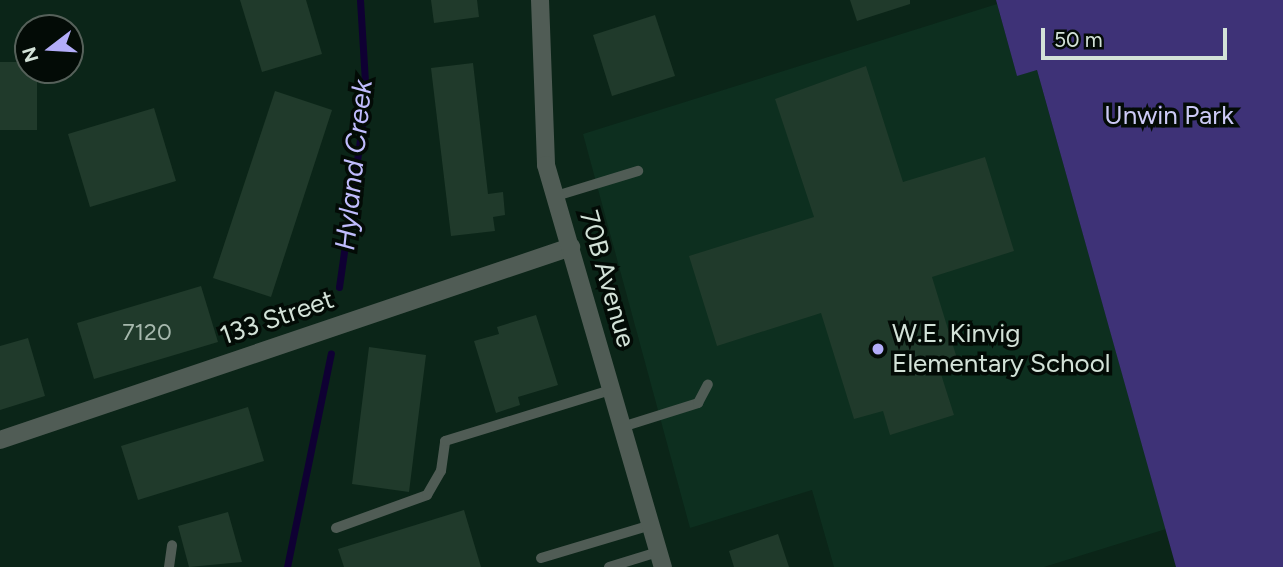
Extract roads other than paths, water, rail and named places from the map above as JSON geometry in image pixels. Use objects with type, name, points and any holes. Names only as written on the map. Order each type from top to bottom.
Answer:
[{"type":"street","name":"70B Avenue","points":[[540,0],[546,166],[660,560]]},
{"type":"street","name":"133 Street","points":[[0,439],[571,247]]},
{"type":"lane","points":[[556,196],[638,171]]},
{"type":"lane","points":[[622,427],[698,403],[708,384]]},
{"type":"lane","points":[[336,528],[427,495],[442,471],[445,441],[611,390]]},
{"type":"lane","points":[[541,558],[651,525]]},
{"type":"lane","points":[[169,567],[172,545]]},
{"type":"lane","points":[[609,567],[660,560]]},
{"type":"waterway","name":"Hyland Creek","points":[[339,287],[366,98],[360,0]]},
{"type":"waterway","name":"Hyland Creek","points":[[287,567],[331,353]]},
{"type":"place","name":"W.E. Kinvig Elementary School","points":[[878,349]]},
{"type":"park label","name":"Unwin Park","points":[[1169,116]]}]
